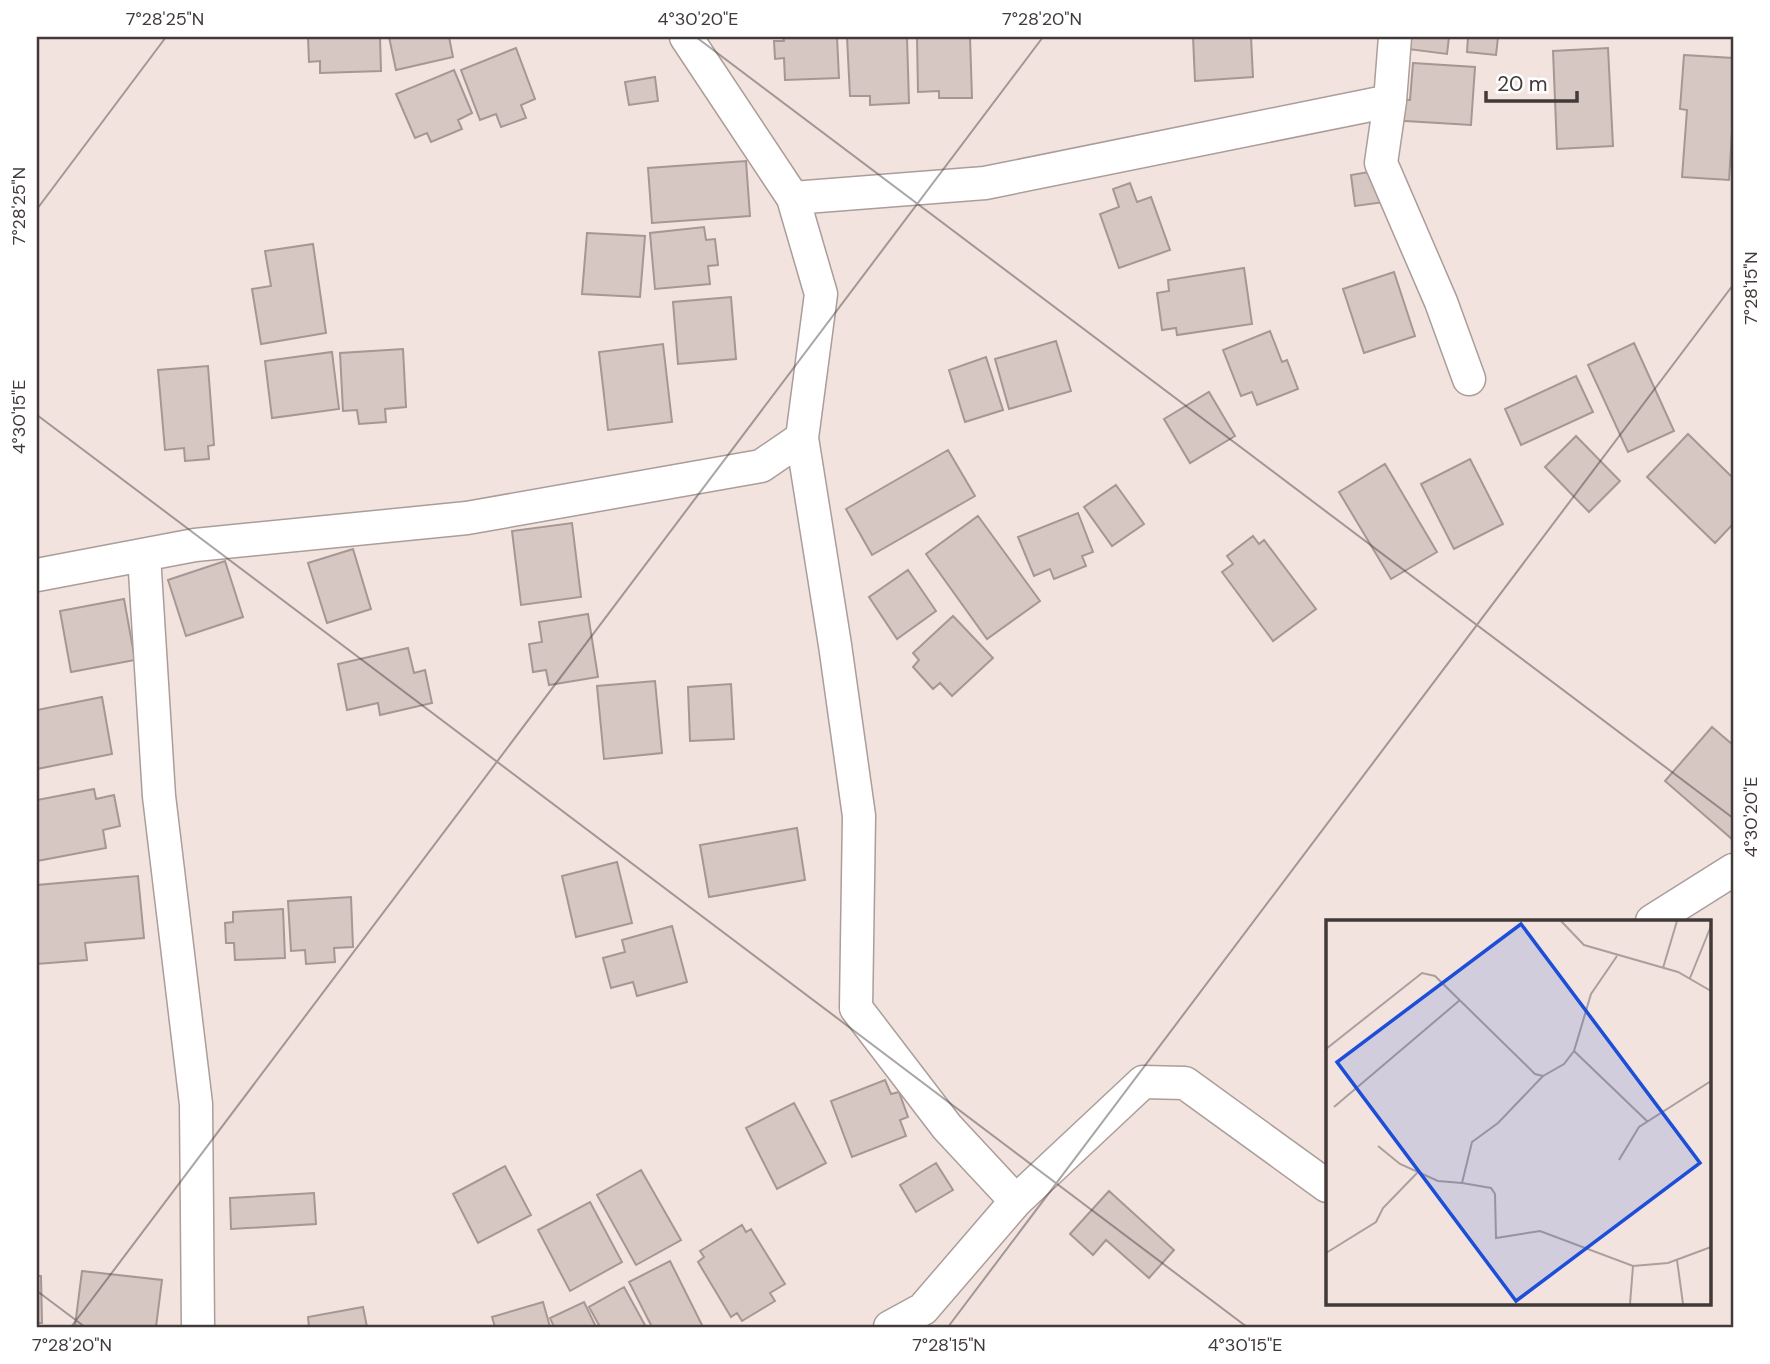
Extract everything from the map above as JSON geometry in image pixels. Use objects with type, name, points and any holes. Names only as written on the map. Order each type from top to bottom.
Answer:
[{"type":"street","points":[[686,37],[793,198],[821,295],[802,438],[859,816],[856,1007],[947,1127],[1016,1201]]},
{"type":"street","points":[[1395,37],[1381,163],[1441,302],[1469,379]]},
{"type":"street","points":[[793,198],[985,183],[1390,101]]},
{"type":"street","points":[[37,575],[195,545],[467,518],[748,469],[761,466],[802,438]]},
{"type":"street","points":[[144,555],[159,796],[196,1104],[198,1327]]},
{"type":"street","points":[[1654,920],[1733,870]]},
{"type":"street","points":[[890,1327],[923,1310],[1016,1201],[1143,1082],[1185,1083],[1326,1185]]},
{"type":"building","points":[[308,37],[380,37],[381,71],[320,73],[320,61],[309,62]]},
{"type":"building","points":[[389,37],[449,37],[453,57],[396,70]]},
{"type":"building","points":[[783,37],[837,37],[839,78],[785,80],[784,58],[775,59],[774,41],[784,41]]},
{"type":"building","points":[[847,37],[907,37],[909,103],[870,105],[870,96],[850,96]]},
{"type":"building","points":[[917,37],[970,37],[972,98],[939,98],[939,91],[918,92]]},
{"type":"building","points":[[1193,37],[1251,37],[1253,77],[1195,81]]},
{"type":"building","points":[[1401,37],[1449,37],[1447,54],[1400,48]]},
{"type":"building","points":[[1468,37],[1498,37],[1496,55],[1467,52]]},
{"type":"building","points":[[516,48],[535,99],[521,105],[526,118],[501,127],[496,114],[480,120],[461,70]]},
{"type":"building","points":[[1608,48],[1613,146],[1557,149],[1553,51]]},
{"type":"building","points":[[1684,55],[1733,58],[1729,180],[1682,177],[1687,110],[1680,109]]},
{"type":"building","points":[[1413,63],[1475,67],[1471,125],[1389,120],[1391,99],[1410,100]]},
{"type":"building","points":[[454,70],[472,113],[458,120],[462,129],[431,142],[427,133],[415,138],[396,94]]},
{"type":"building","points":[[655,77],[658,101],[629,105],[625,82]]},
{"type":"building","points":[[746,161],[750,216],[652,223],[648,168]]},
{"type":"building","points":[[1381,170],[1385,202],[1355,206],[1351,175]]},
{"type":"building","points":[[1130,183],[1137,202],[1151,197],[1170,250],[1119,268],[1100,214],[1119,207],[1113,189]]},
{"type":"building","points":[[704,227],[706,240],[715,239],[718,265],[708,266],[710,284],[655,289],[650,233]]},
{"type":"building","points":[[587,233],[645,236],[640,297],[582,294]]},
{"type":"building","points":[[313,244],[326,333],[261,344],[252,289],[271,286],[265,251]]},
{"type":"building","points":[[1244,268],[1252,324],[1177,335],[1176,328],[1162,330],[1157,293],[1169,291],[1168,280]]},
{"type":"building","points":[[1394,272],[1415,336],[1364,353],[1343,289]]},
{"type":"building","points":[[731,297],[736,359],[678,364],[673,302]]},
{"type":"building","points":[[1270,331],[1282,362],[1287,360],[1298,389],[1257,405],[1252,392],[1241,396],[1223,350]]},
{"type":"building","points":[[1056,341],[1071,391],[1009,409],[995,359]]},
{"type":"building","points":[[1634,343],[1674,431],[1628,452],[1588,365]]},
{"type":"building","points":[[663,344],[672,422],[608,430],[599,352]]},
{"type":"building","points":[[403,349],[406,407],[385,409],[386,422],[359,424],[357,410],[343,411],[340,353]]},
{"type":"building","points":[[332,352],[339,409],[272,418],[265,361]]},
{"type":"building","points":[[986,357],[1003,410],[965,422],[949,370]]},
{"type":"building","points":[[208,366],[214,445],[208,446],[209,459],[185,461],[184,448],[165,450],[158,370]]},
{"type":"building","points":[[1576,376],[1593,412],[1521,445],[1505,409]]},
{"type":"building","points":[[1209,392],[1235,436],[1190,463],[1164,419]]},
{"type":"building","points":[[1688,434],[1733,478],[1733,524],[1715,543],[1647,477]]},
{"type":"building","points":[[1576,436],[1620,481],[1589,512],[1545,467]]},
{"type":"building","points":[[948,450],[975,496],[872,555],[846,509]]},
{"type":"building","points":[[1470,459],[1503,524],[1454,549],[1421,484]]},
{"type":"building","points":[[1385,464],[1437,552],[1391,579],[1339,492]]},
{"type":"building","points":[[1116,485],[1144,524],[1112,546],[1084,507]]},
{"type":"building","points":[[1078,513],[1093,552],[1082,556],[1086,566],[1054,579],[1050,569],[1034,576],[1018,537]]},
{"type":"building","points":[[978,516],[1040,601],[987,639],[926,554]]},
{"type":"building","points":[[572,523],[581,597],[521,605],[512,531]]},
{"type":"building","points":[[1253,536],[1259,544],[1264,540],[1316,609],[1273,641],[1222,572],[1233,564],[1227,556]]},
{"type":"building","points":[[353,549],[371,609],[327,623],[308,563]]},
{"type":"building","points":[[225,561],[243,617],[186,636],[168,580]]},
{"type":"building","points":[[908,570],[936,611],[897,639],[869,597]]},
{"type":"building","points":[[124,599],[135,660],[71,672],[60,611]]},
{"type":"building","points":[[588,614],[598,677],[549,685],[546,670],[533,672],[529,644],[542,642],[539,622]]},
{"type":"building","points":[[953,616],[993,658],[952,696],[940,683],[933,689],[913,667],[919,660],[913,653]]},
{"type":"building","points":[[408,648],[414,673],[425,670],[432,703],[380,715],[378,703],[347,710],[338,664]]},
{"type":"building","points":[[655,681],[662,753],[604,759],[597,686]]},
{"type":"building","points":[[731,684],[734,739],[690,741],[688,687]]},
{"type":"building","points":[[102,697],[112,754],[37,769],[37,710]]},
{"type":"building","points":[[1712,727],[1733,745],[1733,840],[1665,781]]},
{"type":"building","points":[[94,789],[96,799],[114,795],[120,826],[103,830],[106,848],[37,861],[37,800]]},
{"type":"building","points":[[797,828],[805,880],[709,897],[700,845]]},
{"type":"building","points":[[617,862],[632,923],[576,937],[562,876]]},
{"type":"building","points":[[138,876],[144,938],[85,943],[87,960],[37,964],[37,885]]},
{"type":"building","points":[[351,897],[353,947],[334,948],[335,962],[306,964],[305,950],[291,951],[288,901]]},
{"type":"building","points":[[283,909],[285,958],[235,960],[234,943],[226,943],[225,923],[233,922],[233,912]]},
{"type":"building","points":[[672,926],[687,982],[637,996],[633,982],[611,988],[603,958],[625,952],[622,940]]},
{"type":"building","points":[[885,1080],[891,1094],[899,1092],[908,1117],[900,1120],[906,1136],[852,1157],[831,1101]]},
{"type":"building","points":[[794,1103],[826,1163],[777,1189],[746,1128]]},
{"type":"building","points":[[936,1163],[953,1190],[916,1212],[900,1185]]},
{"type":"building","points":[[505,1166],[531,1215],[478,1243],[453,1194]]},
{"type":"building","points":[[641,1170],[681,1240],[636,1265],[597,1195]]},
{"type":"building","points":[[1109,1191],[1174,1250],[1149,1278],[1106,1240],[1093,1255],[1070,1234]]},
{"type":"building","points":[[314,1193],[316,1224],[231,1229],[230,1198]]},
{"type":"building","points":[[590,1202],[622,1262],[570,1291],[538,1230]]},
{"type":"building","points":[[742,1225],[746,1232],[751,1229],[785,1284],[770,1293],[775,1301],[742,1321],[737,1313],[731,1317],[698,1262],[704,1257],[700,1251]]},
{"type":"building","points":[[670,1261],[703,1327],[652,1327],[629,1282]]},
{"type":"building","points":[[82,1271],[162,1280],[156,1327],[75,1326]]},
{"type":"building","points":[[37,1276],[41,1276],[42,1323],[37,1323]]},
{"type":"building","points":[[624,1287],[646,1327],[600,1327],[589,1307]]},
{"type":"building","points":[[543,1302],[550,1327],[495,1327],[492,1317]]},
{"type":"building","points":[[584,1302],[596,1327],[554,1327],[550,1318]]},
{"type":"building","points":[[363,1307],[367,1327],[309,1327],[308,1317]]}]
